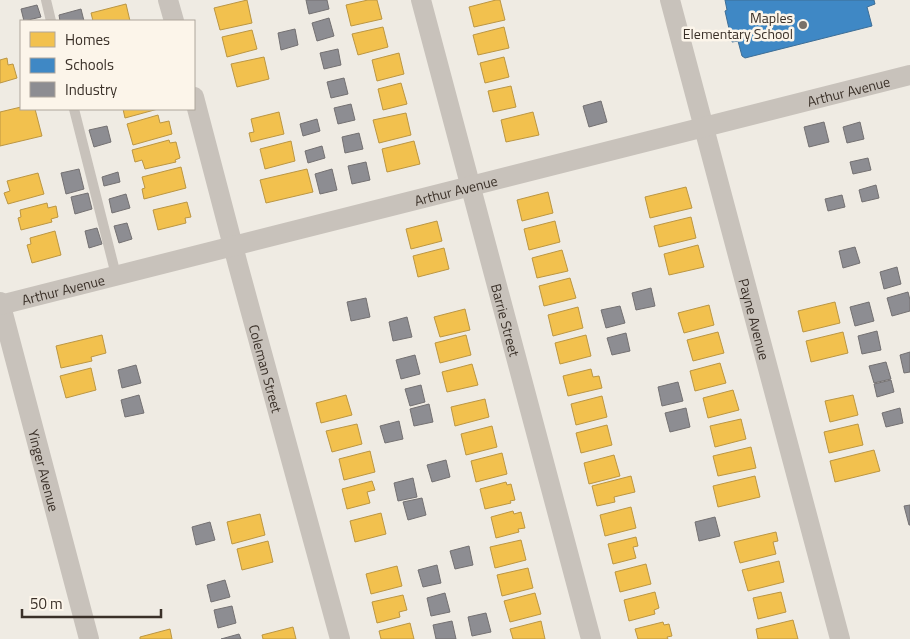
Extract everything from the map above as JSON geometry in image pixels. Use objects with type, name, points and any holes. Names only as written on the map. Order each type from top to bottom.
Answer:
[{"type":"street","points":[[168,0],[174,20]]},
{"type":"street","name":"Barrie Street","points":[[421,0],[591,639]]},
{"type":"street","name":"Payne Avenue","points":[[670,0],[840,639]]},
{"type":"street","name":"Arthur Avenue","points":[[0,304],[910,75]]},
{"type":"street","name":"Coleman Street","points":[[195,101],[340,639]]},
{"type":"street","name":"Yinger Avenue","points":[[0,304],[89,639]]},
{"type":"lane","points":[[46,0],[51,20]]},
{"type":"lane","points":[[74,110],[116,275]]},
{"type":"building: Homes","points":[[247,0],[252,23],[220,30],[214,8]]},
{"type":"building: Homes","points":[[377,0],[382,19],[351,26],[346,5]]},
{"type":"building: Homes","points":[[500,0],[505,20],[474,27],[469,7]]},
{"type":"building: Homes","points":[[126,4],[130,20],[93,20],[91,13]]},
{"type":"building: Homes","points":[[383,27],[388,47],[358,55],[352,34]]},
{"type":"building: Homes","points":[[504,27],[509,48],[478,55],[473,35]]},
{"type":"building: Homes","points":[[252,30],[257,49],[227,57],[222,37]]},
{"type":"building: Homes","points":[[399,53],[404,74],[377,81],[372,60]]},
{"type":"building: Homes","points":[[264,57],[269,79],[237,87],[231,64]]},
{"type":"building: Homes","points":[[504,57],[509,77],[485,83],[480,63]]},
{"type":"building: Homes","points":[[7,58],[8,65],[13,64],[17,78],[0,83],[0,60]]},
{"type":"building: Homes","points":[[401,83],[407,104],[383,110],[378,89]]},
{"type":"building: Homes","points":[[511,86],[516,107],[493,112],[488,91]]},
{"type":"building: Homes","points":[[20,107],[20,110],[35,110],[42,136],[0,146],[0,112]]},
{"type":"building: Homes","points":[[123,110],[154,110],[125,118]]},
{"type":"building: Homes","points":[[279,112],[284,134],[251,142],[249,133],[254,132],[251,119]]},
{"type":"building: Homes","points":[[533,112],[539,135],[506,142],[501,120]]},
{"type":"building: Homes","points":[[406,113],[411,135],[379,143],[373,120]]},
{"type":"building: Homes","points":[[158,115],[160,123],[169,121],[172,134],[133,145],[127,124]]},
{"type":"building: Homes","points":[[169,140],[170,143],[176,142],[180,158],[175,160],[176,162],[145,169],[142,160],[135,162],[132,150]]},
{"type":"building: Homes","points":[[291,141],[295,161],[265,169],[260,149]]},
{"type":"building: Homes","points":[[414,141],[420,164],[387,172],[382,149]]},
{"type":"building: Homes","points":[[181,167],[186,188],[144,199],[142,189],[145,188],[142,177]]},
{"type":"building: Homes","points":[[307,169],[313,192],[266,203],[260,180]]},
{"type":"building: Homes","points":[[38,173],[44,194],[8,204],[4,193],[10,191],[7,181]]},
{"type":"building: Homes","points":[[686,187],[692,208],[650,218],[645,197]]},
{"type":"building: Homes","points":[[548,192],[553,213],[522,221],[517,200]]},
{"type":"building: Homes","points":[[187,202],[191,217],[185,218],[186,223],[158,230],[153,210]]},
{"type":"building: Homes","points":[[47,203],[48,208],[56,206],[58,217],[51,219],[52,222],[21,230],[18,218],[21,217],[20,210]]},
{"type":"building: Homes","points":[[691,217],[696,238],[659,247],[654,226]]},
{"type":"building: Homes","points":[[437,221],[442,241],[411,249],[406,229]]},
{"type":"building: Homes","points":[[555,221],[560,242],[529,250],[524,229]]},
{"type":"building: Homes","points":[[55,231],[61,255],[32,263],[27,245],[31,244],[30,238]]},
{"type":"building: Homes","points":[[698,245],[704,267],[669,275],[664,254]]},
{"type":"building: Homes","points":[[444,248],[449,269],[418,277],[413,256]]},
{"type":"building: Homes","points":[[562,250],[568,271],[537,278],[532,258]]},
{"type":"building: Homes","points":[[570,278],[576,298],[544,306],[539,286]]},
{"type":"building: Homes","points":[[835,302],[840,323],[803,332],[798,311]]},
{"type":"building: Homes","points":[[709,305],[714,325],[684,333],[678,313]]},
{"type":"building: Homes","points":[[578,307],[583,328],[553,336],[548,315]]},
{"type":"building: Homes","points":[[465,309],[470,330],[440,337],[434,317]]},
{"type":"building: Homes","points":[[718,332],[724,353],[693,361],[687,340]]},
{"type":"building: Homes","points":[[843,332],[848,353],[811,362],[806,341]]},
{"type":"building: Homes","points":[[102,335],[106,353],[91,357],[92,361],[61,368],[56,346]]},
{"type":"building: Homes","points":[[466,335],[471,355],[440,363],[435,343]]},
{"type":"building: Homes","points":[[586,335],[591,356],[560,364],[555,343]]},
{"type":"building: Homes","points":[[720,363],[726,383],[695,391],[690,371]]},
{"type":"building: Homes","points":[[472,364],[478,385],[447,392],[442,372]]},
{"type":"building: Homes","points":[[91,368],[96,390],[66,398],[60,376]]},
{"type":"building: Homes","points":[[591,369],[593,377],[599,376],[602,388],[568,396],[563,376]]},
{"type":"building: Homes","points":[[733,390],[739,410],[708,418],[703,398]]},
{"type":"building: Homes","points":[[346,395],[352,415],[321,423],[316,403]]},
{"type":"building: Homes","points":[[853,395],[858,415],[830,422],[825,401]]},
{"type":"building: Homes","points":[[602,396],[607,417],[576,425],[571,404]]},
{"type":"building: Homes","points":[[485,399],[489,417],[455,426],[451,407]]},
{"type":"building: Homes","points":[[741,419],[746,439],[715,447],[710,426]]},
{"type":"building: Homes","points":[[357,424],[362,444],[332,452],[326,431]]},
{"type":"building: Homes","points":[[858,424],[863,445],[829,453],[824,432]]},
{"type":"building: Homes","points":[[607,425],[612,445],[581,453],[576,433]]},
{"type":"building: Homes","points":[[492,426],[497,447],[466,455],[461,434]]},
{"type":"building: Homes","points":[[751,447],[756,468],[718,476],[713,456]]},
{"type":"building: Homes","points":[[874,450],[880,471],[835,482],[830,461]]},
{"type":"building: Homes","points":[[370,451],[375,472],[344,480],[339,459]]},
{"type":"building: Homes","points":[[502,453],[507,474],[476,482],[471,461]]},
{"type":"building: Homes","points":[[614,455],[620,476],[589,484],[584,463]]},
{"type":"building: Homes","points":[[631,476],[635,492],[614,497],[615,502],[597,506],[592,486]]},
{"type":"building: Homes","points":[[755,476],[760,497],[718,507],[713,486]]},
{"type":"building: Homes","points":[[372,481],[375,490],[367,492],[370,503],[347,509],[342,489]]},
{"type":"building: Homes","points":[[506,482],[507,485],[511,484],[515,500],[510,501],[511,503],[485,509],[480,489]]},
{"type":"building: Homes","points":[[631,507],[636,528],[605,536],[600,515]]},
{"type":"building: Homes","points":[[513,511],[514,514],[521,512],[525,528],[518,529],[519,532],[496,538],[491,517]]},
{"type":"building: Homes","points":[[381,513],[386,534],[355,542],[350,521]]},
{"type":"building: Homes","points":[[260,514],[265,535],[232,544],[227,522]]},
{"type":"building: Homes","points":[[776,532],[778,541],[773,542],[776,554],[740,563],[734,542]]},
{"type":"building: Homes","points":[[636,537],[638,546],[633,547],[636,558],[613,564],[608,544]]},
{"type":"building: Homes","points":[[521,540],[526,560],[495,568],[490,547]]},
{"type":"building: Homes","points":[[268,541],[273,562],[242,570],[237,549]]},
{"type":"building: Homes","points":[[779,561],[784,582],[748,591],[742,570]]},
{"type":"building: Homes","points":[[646,564],[651,584],[620,592],[615,572]]},
{"type":"building: Homes","points":[[397,566],[402,586],[371,594],[366,574]]},
{"type":"building: Homes","points":[[528,568],[533,588],[502,596],[497,575]]},
{"type":"building: Homes","points":[[655,592],[659,608],[654,610],[655,614],[629,621],[624,600]]},
{"type":"building: Homes","points":[[781,592],[786,612],[758,619],[753,598]]},
{"type":"building: Homes","points":[[535,593],[541,614],[510,622],[504,601]]},
{"type":"building: Homes","points":[[403,595],[407,610],[399,612],[400,617],[377,623],[372,602]]},
{"type":"building: Homes","points":[[793,620],[798,639],[758,639],[756,629]]},
{"type":"building: Homes","points":[[541,621],[545,639],[513,639],[510,629]]},
{"type":"building: Homes","points":[[663,622],[664,625],[669,624],[672,636],[667,637],[668,639],[638,639],[635,629]]},
{"type":"building: Homes","points":[[410,623],[414,639],[381,639],[379,631]]},
{"type":"building: Homes","points":[[293,627],[296,639],[263,639],[262,635]]},
{"type":"building: Homes","points":[[170,629],[172,639],[140,639],[140,637]]},
{"type":"building: Schools","name":"Maples Elementary School","points":[[725,0],[874,0],[875,4],[867,7],[872,26],[745,58],[742,56],[738,41],[732,42],[725,11],[727,10]]},
{"type":"building: Industry","points":[[306,0],[327,0],[329,9],[309,14]]},
{"type":"building: Industry","points":[[37,5],[41,17],[24,20],[21,9]]},
{"type":"building: Industry","points":[[81,9],[84,20],[60,20],[59,15]]},
{"type":"building: Industry","points":[[329,18],[334,36],[317,41],[312,23]]},
{"type":"building: Industry","points":[[295,29],[298,45],[281,50],[278,33]]},
{"type":"building: Industry","points":[[338,49],[341,65],[324,69],[320,53]]},
{"type":"building: Industry","points":[[344,78],[348,94],[331,98],[327,82]]},
{"type":"building: Industry","points":[[601,101],[607,122],[589,127],[583,106]]},
{"type":"building: Industry","points":[[351,104],[355,120],[338,124],[334,108]]},
{"type":"building: Industry","points":[[317,119],[320,131],[303,136],[300,124]]},
{"type":"building: Industry","points":[[824,122],[829,142],[809,147],[804,127]]},
{"type":"building: Industry","points":[[860,122],[864,139],[847,143],[843,127]]},
{"type":"building: Industry","points":[[107,126],[111,142],[94,147],[89,130]]},
{"type":"building: Industry","points":[[359,133],[363,149],[345,153],[342,137]]},
{"type":"building: Industry","points":[[322,146],[325,158],[308,163],[305,151]]},
{"type":"building: Industry","points":[[868,158],[871,170],[853,174],[850,162]]},
{"type":"building: Industry","points":[[366,162],[370,180],[352,184],[348,166]]},
{"type":"building: Industry","points":[[79,169],[84,189],[66,194],[61,173]]},
{"type":"building: Industry","points":[[332,169],[337,190],[320,194],[315,174]]},
{"type":"building: Industry","points":[[118,172],[120,182],[104,186],[102,177]]},
{"type":"building: Industry","points":[[876,185],[879,198],[862,202],[859,190]]},
{"type":"building: Industry","points":[[88,193],[92,209],[75,214],[71,197]]},
{"type":"building: Industry","points":[[126,194],[130,208],[112,213],[109,199]]},
{"type":"building: Industry","points":[[842,195],[845,207],[828,211],[825,199]]},
{"type":"building: Industry","points":[[127,223],[132,239],[119,243],[114,226]]},
{"type":"building: Industry","points":[[97,228],[102,244],[89,248],[85,231]]},
{"type":"building: Industry","points":[[855,247],[860,263],[843,268],[839,251]]},
{"type":"building: Industry","points":[[897,267],[901,284],[884,289],[880,272]]},
{"type":"building: Industry","points":[[651,288],[655,306],[636,310],[632,293]]},
{"type":"building: Industry","points":[[908,292],[910,311],[892,316],[887,298]]},
{"type":"building: Industry","points":[[366,298],[370,317],[351,321],[347,302]]},
{"type":"building: Industry","points":[[869,302],[874,321],[855,326],[850,307]]},
{"type":"building: Industry","points":[[620,306],[625,323],[606,328],[601,310]]},
{"type":"building: Industry","points":[[407,317],[412,337],[393,341],[389,322]]},
{"type":"building: Industry","points":[[877,331],[881,350],[862,354],[858,336]]},
{"type":"building: Industry","points":[[626,333],[630,351],[612,355],[607,338]]},
{"type":"building: Industry","points":[[910,352],[910,372],[904,373],[900,355]]},
{"type":"building: Industry","points":[[415,355],[420,374],[401,379],[396,360]]},
{"type":"building: Industry","points":[[886,362],[891,379],[874,383],[869,366]]},
{"type":"building: Industry","points":[[136,365],[141,383],[122,388],[118,370]]},
{"type":"building: Industry","points":[[891,380],[894,392],[877,397],[874,384]]},
{"type":"building: Industry","points":[[678,382],[683,401],[662,406],[658,387]]},
{"type":"building: Industry","points":[[421,385],[425,402],[410,406],[405,389]]},
{"type":"building: Industry","points":[[139,395],[144,413],[125,417],[121,400]]},
{"type":"building: Industry","points":[[429,404],[433,422],[414,426],[410,409]]},
{"type":"building: Industry","points":[[686,408],[690,427],[670,432],[665,413]]},
{"type":"building: Industry","points":[[900,408],[903,423],[886,427],[882,413]]},
{"type":"building: Industry","points":[[399,421],[403,439],[385,443],[380,426]]},
{"type":"building: Industry","points":[[446,460],[450,477],[432,482],[427,465]]},
{"type":"building: Industry","points":[[413,478],[417,497],[398,501],[394,483]]},
{"type":"building: Industry","points":[[422,498],[426,515],[408,520],[403,502]]},
{"type":"building: Industry","points":[[910,505],[910,525],[909,525],[904,506]]},
{"type":"building: Industry","points":[[715,517],[720,536],[699,541],[695,522]]},
{"type":"building: Industry","points":[[210,522],[215,540],[196,545],[192,527]]},
{"type":"building: Industry","points":[[469,546],[473,565],[455,569],[450,551]]},
{"type":"building: Industry","points":[[437,565],[441,583],[423,587],[418,570]]},
{"type":"building: Industry","points":[[225,580],[230,597],[211,602],[207,585]]},
{"type":"building: Industry","points":[[445,593],[450,612],[431,616],[427,598]]},
{"type":"building: Industry","points":[[232,606],[236,623],[218,628],[214,610]]},
{"type":"building: Industry","points":[[486,613],[491,632],[472,636],[468,617]]},
{"type":"building: Industry","points":[[452,621],[456,639],[436,639],[433,625]]},
{"type":"building: Industry","points":[[239,634],[241,639],[221,639]]},
{"type":"place","name":"Maples Elementary School","points":[[803,25]]}]
